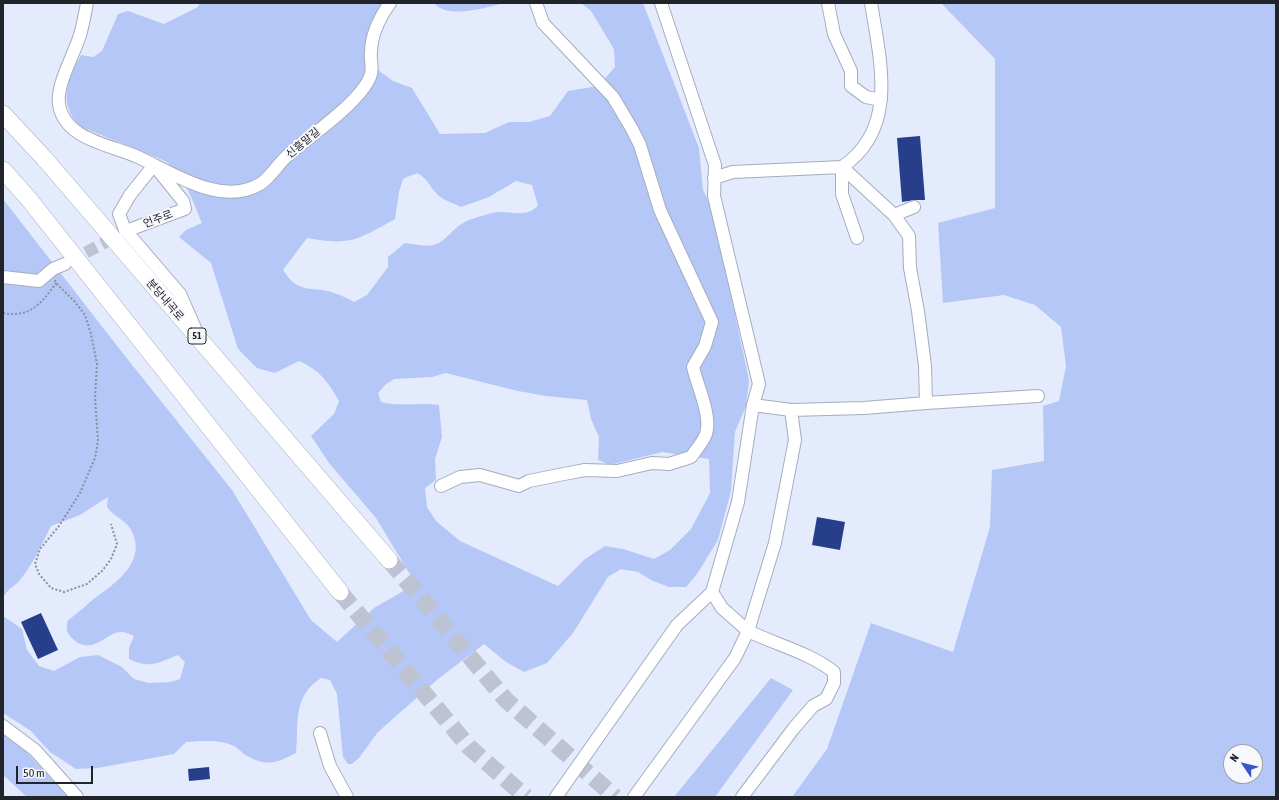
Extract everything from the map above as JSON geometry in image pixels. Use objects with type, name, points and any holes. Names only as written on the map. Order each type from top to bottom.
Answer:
[{"type":"highway","name":"분당내곡로","points":[[3,114],[44,158],[389,560]]},
{"type":"highway","points":[[3,170],[28,198],[340,592]]},
{"type":"street","name":"신흥말길","points":[[87,3],[78,41],[61,82],[59,104],[64,118],[81,135],[124,151],[171,175],[214,189],[246,191],[262,183],[285,158],[350,104],[361,90],[371,74],[370,52],[374,35],[382,15],[390,3]]},
{"type":"street","points":[[441,486],[460,477],[480,476],[519,486],[529,481],[585,470],[617,471],[652,463],[669,464],[691,457],[706,434],[708,422],[706,411],[693,367],[705,346],[712,322],[660,210],[640,145],[632,129],[613,97],[543,23],[536,3]]},
{"type":"street","points":[[556,797],[677,625],[712,592],[738,502],[753,405],[759,384],[714,196],[714,165],[661,3]]},
{"type":"street","points":[[828,3],[834,34],[851,72],[851,86],[866,97],[881,100]]},
{"type":"street","points":[[714,178],[733,172],[842,167],[856,158],[875,127],[881,100],[882,73],[871,3]]},
{"type":"street","points":[[154,165],[130,195],[119,214],[126,231],[180,294],[201,342]]},
{"type":"street","name":"언주로","points":[[126,231],[185,209],[183,201],[154,165]]},
{"type":"street","points":[[842,167],[894,215],[909,236],[910,268],[918,311],[925,366],[926,402]]},
{"type":"street","points":[[842,167],[842,194],[857,238]]},
{"type":"street","points":[[894,215],[914,207]]},
{"type":"street","points":[[3,276],[39,281],[53,269],[65,264]]},
{"type":"street","points":[[753,405],[791,410],[864,408],[926,402],[1038,396]]},
{"type":"street","points":[[634,797],[735,658],[748,631],[775,543],[794,448],[795,440],[791,410]]},
{"type":"street","points":[[712,592],[722,608],[748,631],[769,641],[818,660],[834,672],[834,683],[826,699],[813,706],[794,728],[742,797]]},
{"type":"street","points":[[3,726],[35,750],[77,797]]},
{"type":"street","points":[[320,733],[330,766],[347,797]]},
{"type":"path","points":[[53,269],[56,283],[75,302],[85,315],[92,334],[97,364],[96,398],[98,441],[95,458],[80,493],[59,526],[40,549],[35,564],[38,574],[51,588],[64,592],[87,584],[103,570],[111,559],[117,544],[111,524]]},
{"type":"path","points":[[3,313],[16,315],[31,310],[46,297],[56,283]]},
{"type":"shaded area","points":[[200,3],[387,3],[371,65],[393,81],[412,88],[440,134],[485,133],[509,122],[529,122],[550,116],[568,91],[598,86],[615,67],[614,49],[591,11],[581,3],[643,3],[699,148],[703,190],[712,207],[749,380],[746,406],[735,432],[731,491],[718,540],[697,574],[686,587],[669,587],[653,581],[638,572],[621,569],[608,577],[573,633],[547,663],[524,672],[506,662],[484,644],[438,679],[378,732],[359,758],[352,764],[348,764],[343,757],[337,694],[330,680],[321,678],[312,685],[301,702],[296,753],[277,761],[266,763],[245,755],[234,746],[216,741],[204,741],[186,742],[174,754],[98,768],[76,769],[50,752],[31,731],[3,713],[3,616],[22,629],[27,650],[39,666],[54,671],[80,657],[98,655],[122,667],[134,679],[149,683],[170,682],[180,679],[185,662],[178,655],[154,664],[143,664],[129,659],[129,648],[134,636],[125,632],[110,635],[92,645],[86,645],[79,643],[71,637],[67,631],[68,620],[115,583],[133,560],[136,550],[135,541],[131,530],[107,507],[108,497],[80,515],[51,526],[29,567],[20,580],[3,598],[3,199],[125,356],[232,490],[311,620],[337,642],[374,608],[414,585],[411,576],[376,518],[329,463],[311,436],[334,414],[339,401],[327,382],[318,372],[299,361],[275,373],[257,368],[238,349],[211,263],[179,237],[186,230],[202,223],[178,173],[165,161],[79,126],[72,117],[68,108],[67,91],[76,64],[81,55],[93,57],[102,51],[118,14],[128,11],[164,24],[198,7]],"holes":[[[417,173],[426,180],[438,195],[461,207],[489,197],[516,181],[532,185],[538,205],[528,212],[498,212],[470,220],[463,223],[442,241],[430,246],[405,243],[388,257],[388,267],[367,295],[354,302],[328,291],[301,287],[289,278],[283,270],[307,238],[344,241],[362,236],[395,219],[399,192],[403,179]],[[446,373],[518,391],[546,396],[587,400],[591,419],[599,437],[598,460],[610,465],[662,452],[709,459],[710,493],[691,529],[670,550],[654,559],[623,549],[605,546],[585,559],[558,586],[460,541],[436,521],[427,507],[425,488],[436,480],[435,459],[442,437],[439,405],[396,404],[381,402],[378,393],[385,385],[394,379],[432,377]]]},
{"type":"shaded area","points":[[434,3],[505,3],[458,12],[440,8]]},
{"type":"shaded area","points":[[941,3],[1276,3],[1276,797],[792,797],[827,749],[871,623],[953,652],[990,527],[992,470],[1044,461],[1043,406],[1059,401],[1066,366],[1061,327],[1035,305],[1004,295],[943,303],[938,223],[995,208],[995,59]]},
{"type":"shaded area","points":[[771,678],[793,690],[715,797],[674,797]]},
{"type":"shaded area","points":[[3,733],[16,741],[69,797],[27,797],[3,775]]},
{"type":"building","points":[[920,136],[925,200],[902,202],[897,138]]},
{"type":"building","points":[[817,517],[845,522],[840,550],[812,545]]},
{"type":"building","points":[[41,613],[58,650],[38,659],[21,622]]},
{"type":"building","points":[[209,767],[210,779],[189,781],[188,769]]},
{"type":"tunnel","points":[[70,261],[119,235]]},
{"type":"tunnel","points":[[389,560],[506,700],[615,797]]},
{"type":"tunnel","points":[[340,592],[469,747],[526,797]]}]
